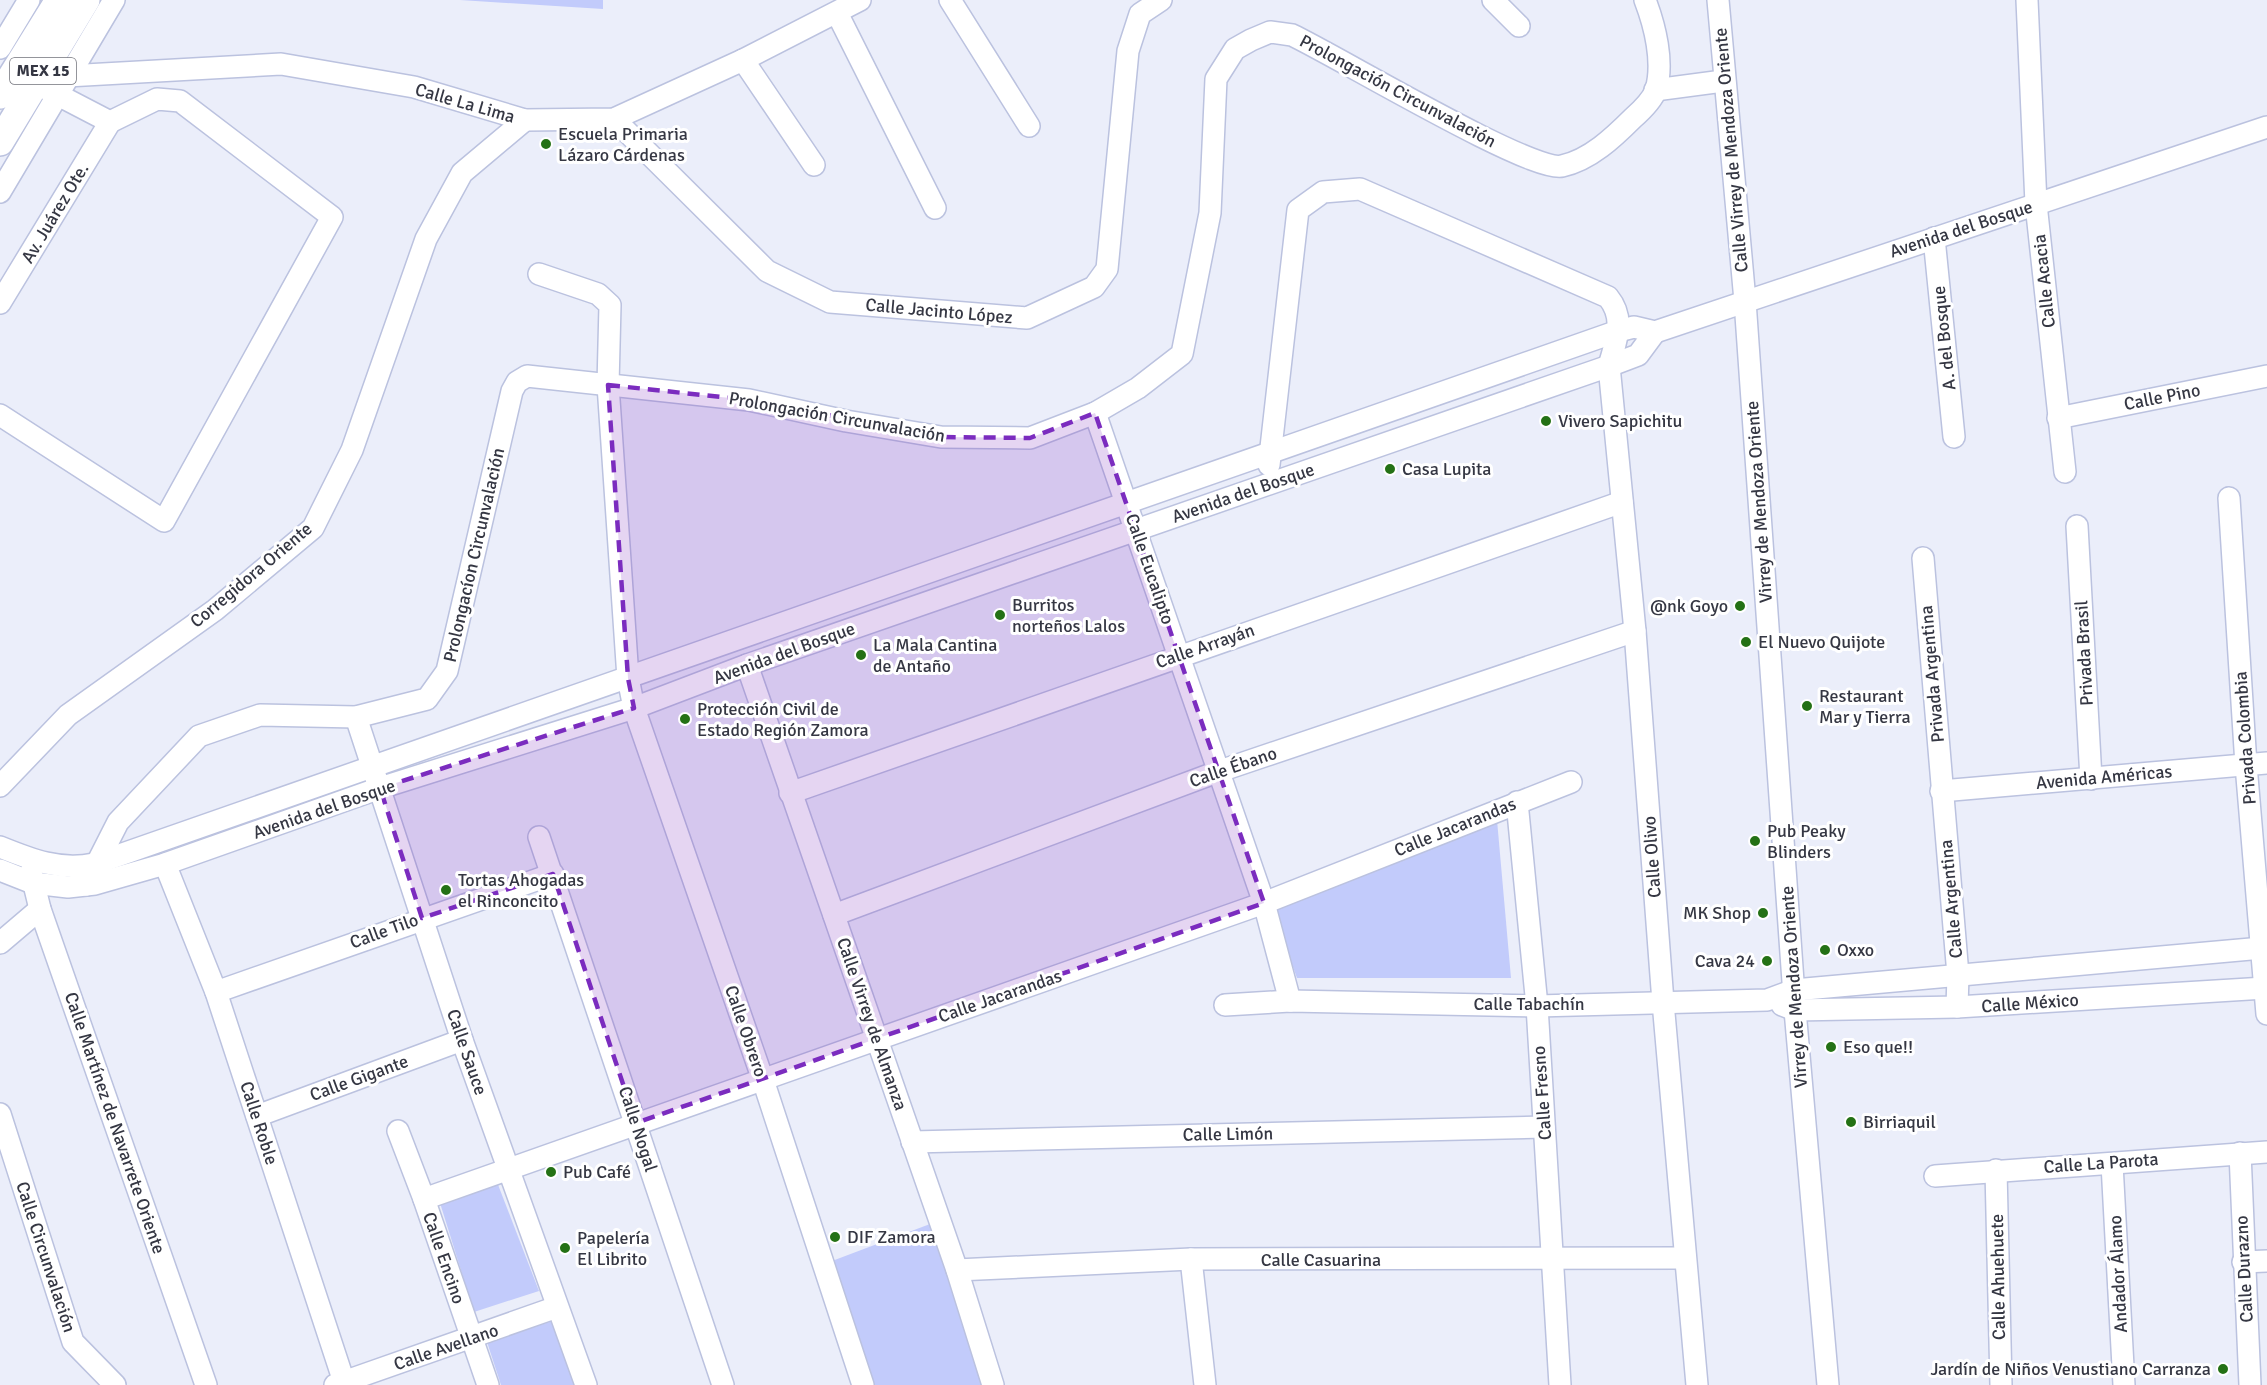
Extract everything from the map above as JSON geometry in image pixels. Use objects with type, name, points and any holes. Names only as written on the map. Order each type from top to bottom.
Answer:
[{"type":"main road","name":"MEX 15","points":[[0,95],[59,0]]},
{"type":"main road","name":"MEX 15","points":[[0,142],[51,79],[86,0]]},
{"type":"street","points":[[0,48],[29,0]]},
{"type":"street","points":[[0,192],[51,79],[114,0]]},
{"type":"street","name":"Calle La Lima","points":[[51,79],[282,64],[414,87],[525,120],[614,119],[743,60],[860,0]]},
{"type":"street","points":[[950,0],[1029,126]]},
{"type":"street","name":"Calle Jacinto López","points":[[614,119],[767,271],[830,302],[1027,318],[1094,287],[1107,269],[1128,51],[1140,14],[1161,0]]},
{"type":"street","points":[[1493,0],[1519,26]]},
{"type":"street","points":[[1645,0],[1656,34],[1656,90],[1724,81]]},
{"type":"street","name":"Calle Virrey de Mendoza Oriente","points":[[1718,0],[1745,301]]},
{"type":"street","name":"Calle Acacia","points":[[2027,0],[2036,204],[2065,472]]},
{"type":"street","points":[[837,13],[935,208]]},
{"type":"street","name":"Prolongación Circunvalación","points":[[517,382],[527,376],[749,400],[846,421],[941,437],[1030,438],[1095,413],[1138,388],[1182,354],[1210,213],[1216,79],[1235,49],[1243,44],[1270,32],[1292,35],[1476,133],[1551,167],[1563,166],[1605,145],[1644,108],[1656,90]]},
{"type":"street","points":[[743,60],[814,165]]},
{"type":"street","points":[[0,415],[164,521],[332,217],[180,101],[157,99],[110,122],[51,79]]},
{"type":"street","name":"Corregidora Oriente","points":[[0,786],[68,715],[215,610],[313,528],[352,450],[426,239],[462,173],[525,120]]},
{"type":"street","name":"Av. Juárez Ote.","points":[[0,303],[110,122]]},
{"type":"street","name":"Avenida del Bosque","points":[[0,847],[29,858],[74,868],[94,864],[1618,331],[1634,327],[1655,332],[2267,127]]},
{"type":"street","points":[[1269,484],[1269,454],[1298,210],[1323,192],[1360,189],[1608,297],[1617,308],[1618,331]]},
{"type":"street","name":"A. del Bosque","points":[[1934,238],[1954,437]]},
{"type":"street","name":"Calle Obrero","points":[[540,274],[598,294],[610,305],[608,385],[628,678],[634,708],[763,1080],[863,1385]]},
{"type":"street","name":"Virrey de Mendoza Oriente","points":[[1745,301],[1795,1000],[1828,1385]]},
{"type":"street","name":"Calle Olivo","points":[[1618,331],[1609,366],[1635,631],[1663,1002],[1697,1385]]},
{"type":"street","name":"Avenida del Bosque","points":[[0,870],[33,883],[68,887],[86,885],[165,864],[380,788],[634,708],[747,665],[1609,366],[1638,355],[1655,332]]},
{"type":"street","name":"Calle Pino","points":[[2058,418],[2267,376]]},
{"type":"street","name":"Prolongacíon Circunvalación","points":[[86,885],[94,864],[118,822],[199,736],[260,715],[356,717],[428,699],[447,671],[510,403],[517,382]]},
{"type":"street","name":"Calle Eucalipto","points":[[1095,413],[1264,903],[1290,1001]]},
{"type":"street","name":"Privada Colombia","points":[[2229,498],[2246,765],[2267,1014]]},
{"type":"street","name":"Calle Arrayán","points":[[790,793],[1622,502]]},
{"type":"street","name":"Privada Brasil","points":[[2076,526],[2091,779]]},
{"type":"street","name":"Privada Argentina","points":[[1923,558],[1941,791]]},
{"type":"street","name":"Calle Ébano","points":[[834,915],[1217,772],[1635,631]]},
{"type":"street","name":"Calle Virrey de Almanza","points":[[747,665],[957,1270],[993,1385]]},
{"type":"street","name":"Calle Sauce","points":[[356,717],[374,765],[462,1041],[586,1385]]},
{"type":"street","name":"Avenida Américas","points":[[1941,791],[2267,763]]},
{"type":"street","name":"Calle Jacarandas","points":[[424,1199],[1264,903],[1571,782]]},
{"type":"street","name":"Calle Argentina","points":[[1941,791],[1958,975],[1957,1007]]},
{"type":"street","name":"Calle Fresno","points":[[1517,802],[1537,1006],[1560,1385]]},
{"type":"street","name":"Calle Nogal","points":[[539,837],[553,873],[723,1385]]},
{"type":"street","name":"Calle Martínez de Navarrete Oriente","points":[[29,858],[40,909],[206,1385]]},
{"type":"street","name":"Calle Roble","points":[[165,864],[216,992],[341,1384]]},
{"type":"street","name":"Calle Tilo","points":[[216,992],[553,873]]},
{"type":"street","points":[[0,943],[40,909]]},
{"type":"street","name":"Calle México","points":[[1795,1000],[1958,975],[2262,948]]},
{"type":"street","name":"Calle México","points":[[1795,1000],[1957,1007],[2265,988]]},
{"type":"street","name":"Calle Tabachín","points":[[1225,1005],[1290,1001],[1537,1006],[1795,1000]]},
{"type":"street","name":"Calle Gigante","points":[[257,1116],[462,1041]]},
{"type":"street","name":"Calle Circunvalación","points":[[0,1114],[73,1342],[115,1385]]},
{"type":"street","name":"Calle Limón","points":[[912,1142],[1545,1127]]},
{"type":"street","name":"Calle Encino","points":[[398,1131],[488,1385]]},
{"type":"street","name":"Calle La Parota","points":[[1935,1176],[2267,1152]]},
{"type":"street","name":"Calle Durazno","points":[[2240,1153],[2250,1385]]},
{"type":"street","name":"Andador Álamo","points":[[2112,1164],[2124,1385]]},
{"type":"street","name":"Calle Ahuehuete","points":[[1996,1170],[2001,1385]]},
{"type":"street","name":"Calle Casuarina","points":[[957,1270],[1191,1259],[1685,1258]]},
{"type":"street","points":[[1191,1259],[1205,1385]]},
{"type":"street","points":[[2243,1262],[2267,1261]]},
{"type":"street","name":"Calle Avellano","points":[[341,1384],[557,1307]]},
{"type":"street","points":[[2250,1385],[2267,1385]]},
{"type":"highlighted area","points":[[608,385],[749,400],[941,437],[1030,438],[1095,413],[1264,903],[636,1123],[553,874],[422,918],[380,788],[634,708],[628,678]]},
{"type":"shaded area","points":[[460,0],[603,0],[603,9]]},
{"type":"shaded area","points":[[1497,820],[1511,978],[1297,978],[1270,903]]},
{"type":"shaded area","points":[[497,1182],[539,1291],[474,1312],[440,1203]]},
{"type":"shaded area","points":[[930,1224],[986,1385],[868,1385],[832,1261]]},
{"type":"shaded area","points":[[556,1320],[578,1385],[501,1385],[487,1342]]},
{"type":"place","name":"Escuela Primaria Lázaro Cárdenas","points":[[546,144]]},
{"type":"place","name":"Vivero Sapichitu","points":[[1546,421]]},
{"type":"place","name":"Casa Lupita","points":[[1390,469]]},
{"type":"place","name":"@nk Goyo","points":[[1740,606]]},
{"type":"place","name":"Burritos norteños Lalos","points":[[1000,615]]},
{"type":"place","name":"El Nuevo Quijote","points":[[1746,642]]},
{"type":"place","name":"La Mala Cantina de Antaño","points":[[861,655]]},
{"type":"place","name":"Restaurant Mar y Tierra","points":[[1807,706]]},
{"type":"place","name":"Protección Civil de Estado Región Zamora","points":[[685,719]]},
{"type":"place","name":"Pub Peaky Blinders","points":[[1755,841]]},
{"type":"place","name":"Tortas Ahogadas el Rinconcito","points":[[446,890]]},
{"type":"place","name":"MK Shop","points":[[1763,913]]},
{"type":"place","name":"Oxxo","points":[[1825,950]]},
{"type":"place","name":"Cava 24","points":[[1767,961]]},
{"type":"place","name":"Eso que!!","points":[[1831,1047]]},
{"type":"place","name":"Birriaquil","points":[[1851,1122]]},
{"type":"place","name":"Pub Café","points":[[551,1172]]},
{"type":"place","name":"DIF Zamora","points":[[835,1237]]},
{"type":"place","name":"Papelería El Librito","points":[[565,1248]]},
{"type":"place","name":"Jardín de Niños Venustiano Carranza","points":[[2223,1369]]}]
